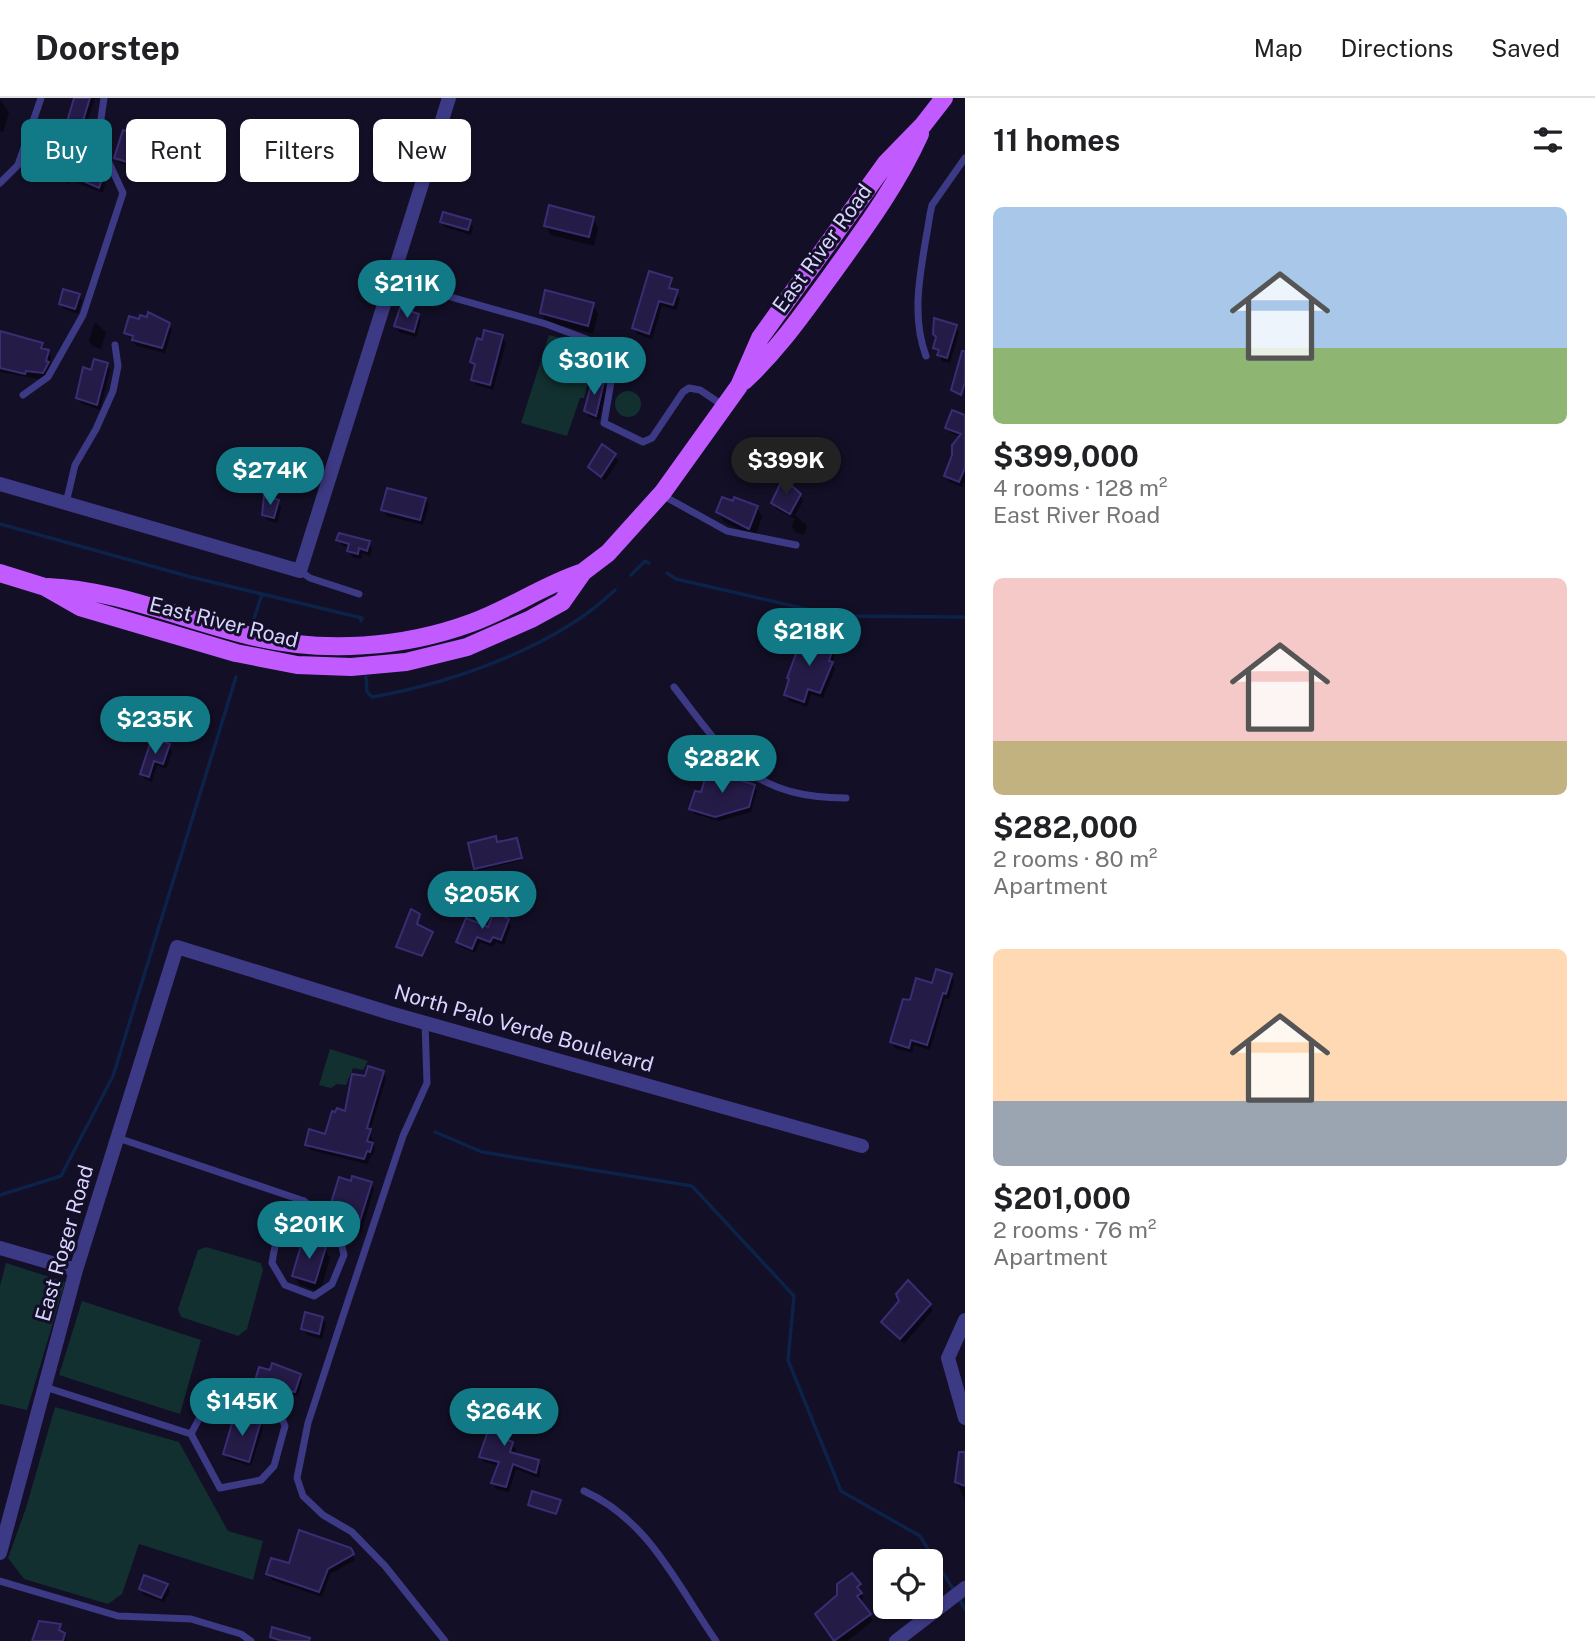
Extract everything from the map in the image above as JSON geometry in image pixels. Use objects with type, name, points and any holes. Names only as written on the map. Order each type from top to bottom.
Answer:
[{"type":"main road","name":"East River Road","points":[[0,573],[45,587],[80,607],[236,653],[297,665],[351,667],[435,656],[498,635],[562,601],[583,572],[608,553],[661,494],[739,386],[775,353],[871,219],[901,176],[923,125],[944,98]]},
{"type":"street","points":[[0,484],[300,571],[449,98]]},
{"type":"street","name":"North Palo Verde Boulevard","points":[[177,947],[862,1146]]},
{"type":"street","name":"East Roger Road","points":[[0,1553],[75,1270],[177,947]]},
{"type":"street","points":[[0,1248],[75,1270]]},
{"type":"street","points":[[965,1320],[948,1358],[965,1418]]},
{"type":"street","points":[[896,1641],[965,1588]]},
{"type":"lane","points":[[0,183],[18,165],[41,98]]},
{"type":"lane","points":[[23,395],[48,377],[83,315],[123,193],[98,139],[104,98]]},
{"type":"lane","points":[[926,356],[918,335],[918,292],[930,214],[932,205],[965,158]]},
{"type":"lane","points":[[391,281],[546,324],[605,346],[612,358],[613,370],[604,423],[643,442],[652,438],[677,400],[690,388],[700,390],[725,406]]},
{"type":"lane","points":[[66,503],[75,465],[96,429],[113,391],[118,366],[114,345]]},
{"type":"lane","points":[[661,494],[727,531],[796,545]]},
{"type":"lane","points":[[300,571],[310,578],[359,594]]},
{"type":"lane","points":[[674,687],[715,740],[750,775],[778,790],[816,798],[846,798]]},
{"type":"lane","points":[[425,1021],[427,1083],[403,1136],[343,1316],[308,1423],[297,1478],[303,1496],[323,1515],[352,1532],[385,1566],[445,1641]]},
{"type":"lane","points":[[117,1138],[304,1201],[338,1229],[344,1255],[332,1284],[314,1296],[285,1285],[272,1263],[275,1243],[286,1217],[304,1201]]},
{"type":"lane","points":[[45,1386],[191,1434],[220,1488],[261,1480],[274,1466],[285,1426],[278,1409],[213,1392],[191,1434]]},
{"type":"lane","points":[[584,1491],[610,1503],[640,1531],[662,1557],[716,1641]]},
{"type":"lane","points":[[0,1581],[118,1616],[191,1619],[241,1634],[251,1641]]},
{"type":"green space","points":[[549,335],[567,340],[578,355],[575,363],[578,374],[589,378],[584,398],[580,398],[567,436],[521,423]]},
{"type":"green space","points":[[628,391],[637,395],[641,404],[637,413],[628,417],[619,413],[615,404],[619,395]]},
{"type":"green space","points":[[330,1049],[368,1061],[363,1070],[353,1068],[346,1085],[337,1084],[331,1088],[319,1085]]},
{"type":"green space","points":[[206,1247],[261,1263],[263,1270],[247,1329],[238,1336],[181,1317],[178,1309],[198,1250]]},
{"type":"green space","points":[[6,1263],[65,1282],[27,1410],[0,1404],[0,1286]]},
{"type":"green space","points":[[82,1301],[201,1340],[180,1414],[59,1375]]},
{"type":"green space","points":[[55,1407],[179,1442],[228,1531],[263,1541],[253,1580],[139,1544],[122,1594],[108,1604],[24,1579],[8,1558],[26,1508]]},
{"type":"building","points":[[74,98],[90,98],[84,119],[68,119]]},
{"type":"building","points":[[123,130],[126,131],[126,162],[114,158]]},
{"type":"building","points":[[85,182],[101,182],[99,188]]},
{"type":"building","points":[[549,205],[594,217],[589,237],[544,226]]},
{"type":"building","points":[[443,212],[471,220],[468,230],[440,222]]},
{"type":"building","points":[[649,271],[672,278],[669,288],[678,290],[673,305],[659,301],[649,334],[632,328]]},
{"type":"building","points":[[63,289],[80,294],[75,309],[59,304]]},
{"type":"building","points":[[545,290],[594,303],[588,326],[540,313]]},
{"type":"building","points":[[400,308],[419,314],[414,332],[394,326]]},
{"type":"building","points":[[148,312],[170,323],[162,348],[132,340],[133,336],[124,333],[129,316],[139,319],[140,315],[147,317]]},
{"type":"building","points":[[934,318],[957,325],[947,358],[937,355],[939,350],[933,348],[936,337],[933,334]]},
{"type":"building","points":[[484,330],[503,335],[490,385],[471,380],[475,364],[470,362],[477,338],[482,340]]},
{"type":"building","points":[[0,331],[43,343],[41,348],[49,350],[46,361],[49,362],[43,373],[26,371],[25,374],[0,368]]},
{"type":"building","points":[[962,351],[965,351],[965,382],[961,395],[951,390]]},
{"type":"building","points":[[94,359],[108,363],[97,405],[76,398],[83,367],[91,370]]},
{"type":"building","points":[[593,378],[604,382],[596,416],[584,411]]},
{"type":"building","points":[[952,410],[965,415],[965,468],[959,482],[944,476],[952,455],[952,445],[961,434],[945,428]]},
{"type":"building","points":[[602,444],[616,454],[601,477],[588,467]]},
{"type":"building","points":[[783,478],[801,494],[790,514],[771,503]]},
{"type":"building","points":[[387,488],[426,498],[420,520],[381,510]]},
{"type":"building","points":[[264,496],[279,500],[274,518],[262,515]]},
{"type":"building","points":[[722,497],[733,501],[734,497],[758,506],[749,529],[716,512]]},
{"type":"building","points":[[339,533],[370,541],[367,551],[359,548],[358,554],[347,551],[349,544],[336,540]]},
{"type":"building","points":[[803,635],[834,644],[829,661],[833,662],[820,693],[808,689],[804,702],[784,695],[789,679],[787,678]]},
{"type":"building","points":[[152,738],[170,744],[163,764],[154,761],[149,777],[140,774]]},
{"type":"building","points":[[718,769],[732,773],[731,777],[755,785],[749,807],[715,817],[689,809],[695,791],[701,792],[706,776],[715,779]]},
{"type":"building","points":[[496,836],[497,842],[517,838],[522,858],[474,869],[468,843]]},
{"type":"building","points":[[411,909],[420,914],[417,924],[433,932],[422,956],[396,947]]},
{"type":"building","points":[[494,912],[509,919],[501,940],[493,937],[490,942],[477,937],[472,949],[456,942],[466,918],[488,927]]},
{"type":"building","points":[[936,969],[952,974],[946,994],[943,993],[927,1045],[911,1040],[909,1048],[890,1042],[903,999],[910,1000],[916,978],[932,983]]},
{"type":"building","points":[[368,1066],[384,1071],[367,1128],[371,1129],[367,1141],[373,1143],[370,1152],[367,1151],[364,1159],[305,1145],[309,1129],[325,1134],[332,1111],[335,1112],[337,1108],[345,1111],[352,1074],[365,1076]]},
{"type":"building","points":[[352,1176],[372,1182],[358,1227],[338,1221],[328,1213],[339,1177],[351,1181]]},
{"type":"building","points":[[303,1239],[326,1247],[315,1283],[292,1276]]},
{"type":"building","points":[[908,1280],[931,1304],[900,1339],[881,1322],[899,1301],[896,1294]]},
{"type":"building","points":[[305,1312],[323,1317],[319,1334],[301,1329]]},
{"type":"building","points":[[272,1363],[301,1374],[295,1392],[277,1387],[275,1391],[254,1384],[259,1367],[270,1370]]},
{"type":"building","points":[[498,1402],[514,1410],[503,1438],[513,1442],[510,1452],[539,1460],[536,1473],[513,1464],[506,1487],[491,1483],[499,1462],[479,1457]]},
{"type":"building","points":[[235,1413],[261,1421],[249,1462],[223,1454]]},
{"type":"building","points":[[959,1452],[965,1452],[965,1486],[955,1482]]},
{"type":"building","points":[[532,1491],[561,1500],[556,1514],[528,1505]]},
{"type":"building","points":[[299,1530],[351,1548],[354,1554],[328,1569],[319,1592],[266,1574],[271,1558],[289,1563]]},
{"type":"building","points":[[852,1573],[861,1584],[857,1587],[862,1593],[857,1596],[871,1614],[834,1641],[815,1614],[837,1595],[837,1584]]},
{"type":"building","points":[[144,1575],[168,1584],[161,1598],[139,1589]]},
{"type":"building","points":[[39,1621],[61,1624],[59,1630],[65,1633],[63,1641],[32,1641]]},
{"type":"building","points":[[272,1627],[310,1638],[309,1641],[282,1641],[270,1637]]},
{"type":"waterway","points":[[0,524],[191,577],[362,618],[361,621]]},
{"type":"waterway","points":[[631,575],[645,561],[649,563]]},
{"type":"waterway","points":[[667,573],[676,579],[837,616],[965,617]]},
{"type":"waterway","points":[[366,677],[367,692],[372,697],[468,672],[501,660],[563,629],[615,590]]},
{"type":"waterway","points":[[252,625],[262,594]]},
{"type":"waterway","points":[[0,1195],[61,1176],[113,1076],[236,677]]},
{"type":"waterway","points":[[435,1132],[482,1152],[692,1186],[794,1296],[788,1360],[841,1491],[920,1536],[955,1592]]},
{"type":"waterway","points":[[959,1599],[965,1609]]}]
